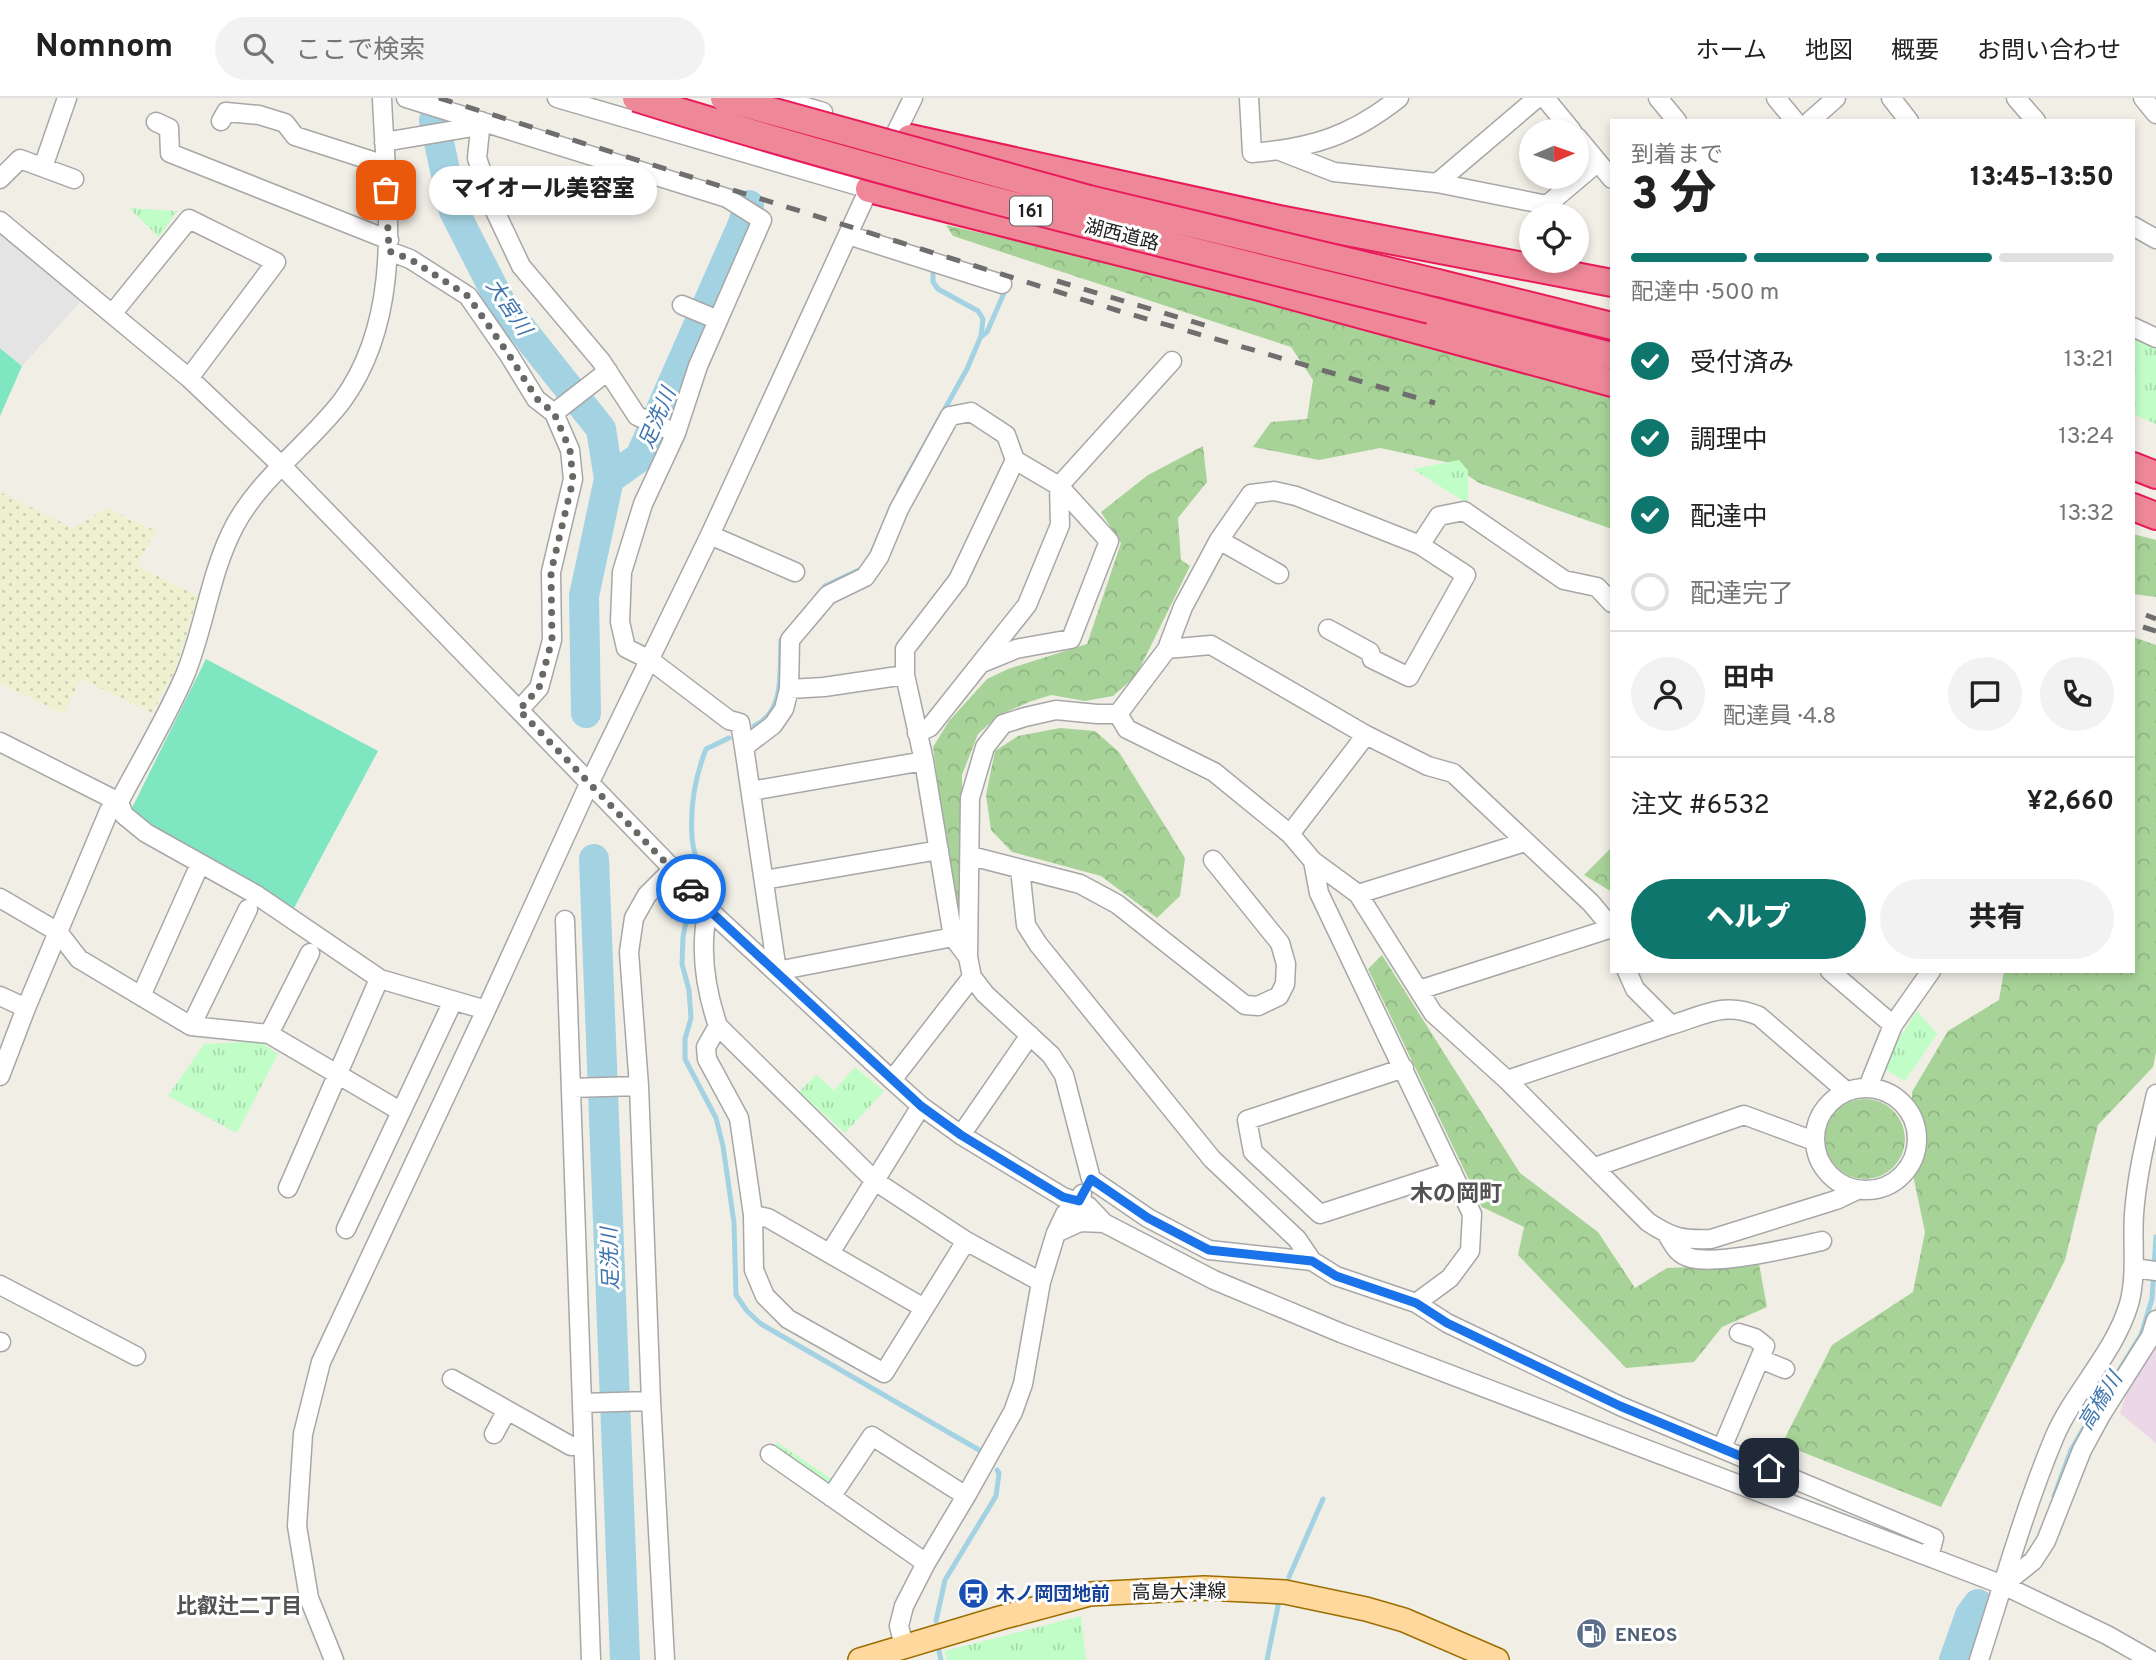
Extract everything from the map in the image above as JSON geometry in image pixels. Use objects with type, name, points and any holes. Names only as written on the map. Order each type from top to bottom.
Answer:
[{"type":"highway","name":"湖西道路","points":[[636,98],[744,132],[944,188],[1610,355]]},
{"type":"highway","name":"湖西道路","points":[[724,98],[1089,199],[1610,326]]},
{"type":"highway","points":[[895,135],[1279,219],[1610,283]]},
{"type":"highway","points":[[869,189],[1259,287],[1610,382]]},
{"type":"highway","points":[[2135,467],[2156,475]]},
{"type":"highway","points":[[2135,487],[2156,494]]},
{"type":"highway","points":[[2135,508],[2156,516]]},
{"type":"highway","points":[[2135,521],[2156,526]]},
{"type":"main road","name":"高島大津線","points":[[860,1660],[1090,1594],[1204,1588],[1284,1592],[1366,1609],[1404,1620],[1497,1660]]},
{"type":"street","points":[[43,167],[67,98]]},
{"type":"street","points":[[0,1076],[109,811],[119,802],[186,673],[219,561],[235,526],[249,502],[342,400],[367,356],[381,314],[389,246],[382,98]]},
{"type":"street","points":[[406,98],[474,125],[727,198],[762,220],[698,366],[675,433],[643,504],[622,572],[620,622],[626,648],[650,660],[729,720],[740,723],[777,971]]},
{"type":"street","points":[[556,98],[869,189]]},
{"type":"street","points":[[776,98],[895,135]]},
{"type":"street","points":[[334,1660],[309,1598],[297,1526],[303,1434],[321,1362],[589,783],[710,535],[869,189],[914,98]]},
{"type":"street","points":[[1249,98],[1252,153],[1309,146],[1331,138],[1372,119],[1399,98]]},
{"type":"street","points":[[1437,183],[1538,98]]},
{"type":"street","points":[[1545,98],[1562,119]]},
{"type":"street","points":[[1658,98],[1676,119]]},
{"type":"street","points":[[1776,98],[1793,119]]},
{"type":"street","points":[[1812,119],[1836,98]]},
{"type":"street","points":[[1891,98],[1907,119]]},
{"type":"street","points":[[2016,98],[2034,119]]},
{"type":"street","points":[[2143,98],[2156,114]]},
{"type":"street","points":[[221,121],[226,112],[259,115],[285,123],[295,136],[385,165]]},
{"type":"street","points":[[156,122],[169,128],[170,153],[389,246],[468,296],[537,399],[554,412],[570,450],[573,480],[551,572],[552,640],[539,688],[519,710]]},
{"type":"street","points":[[384,142],[415,139],[474,125]]},
{"type":"street","points":[[474,125],[477,158],[495,211],[521,266],[607,372],[637,416],[675,433]]},
{"type":"street","points":[[1280,151],[1334,172],[1437,183],[1547,205],[1598,162]]},
{"type":"street","points":[[1589,151],[1610,177]]},
{"type":"street","points":[[0,179],[20,159],[74,178]]},
{"type":"street","points":[[112,314],[189,219],[276,262],[189,378]]},
{"type":"street","points":[[0,221],[189,378],[282,466],[673,869],[708,909],[921,1106],[961,1135],[1063,1197],[1088,1206],[1104,1223],[1214,1280],[1341,1333],[2003,1585],[2107,1635],[2151,1660]]},
{"type":"street","points":[[2135,227],[2156,239]]},
{"type":"street","points":[[848,235],[1002,284]]},
{"type":"street","points":[[682,305],[718,320]]},
{"type":"street","points":[[2135,328],[2156,338]]},
{"type":"street","points":[[917,733],[930,727],[1027,605],[1060,525],[1059,486],[1172,361]]},
{"type":"street","points":[[554,412],[607,372]]},
{"type":"street","points":[[744,747],[773,725],[784,709],[789,689],[790,640],[828,595],[865,577],[950,416],[971,412],[1006,435],[1015,460],[1059,486],[1109,541],[1071,639],[1016,649],[980,664]]},
{"type":"street","points":[[968,957],[953,937],[924,761],[905,675],[905,649],[958,580],[1015,460]]},
{"type":"street","points":[[1118,714],[1167,649],[1182,607],[1219,541],[1251,494],[1274,491],[1296,496],[1420,545],[1466,575],[1409,677],[1372,659],[1370,652],[1328,629]]},
{"type":"street","points":[[1420,545],[1439,516],[1464,511],[1564,580],[1597,587],[1610,601]]},
{"type":"street","points":[[710,535],[795,572]]},
{"type":"street","points":[[1219,541],[1279,575]]},
{"type":"street","points":[[1167,649],[1212,645],[1366,735],[1428,766],[1453,773],[1591,903],[1610,926]]},
{"type":"street","points":[[789,689],[824,687],[905,675]]},
{"type":"street","points":[[1118,714],[1056,710],[1003,724],[985,747],[970,798],[968,957],[972,977],[985,994],[1051,1055],[1064,1075],[1091,1179],[1148,1218],[1209,1250],[1312,1261]]},
{"type":"street","points":[[1118,714],[1128,729],[1214,772],[1290,834],[1313,861],[1358,894],[1433,1013],[1507,1080],[1648,1222],[1668,1236],[1677,1251],[1691,1258],[1728,1259],[1822,1241]]},
{"type":"street","points":[[1290,834],[1366,735]]},
{"type":"street","points":[[0,742],[119,802],[124,816],[146,833],[255,894],[380,979],[486,1010]]},
{"type":"street","points":[[751,791],[924,761]]},
{"type":"street","points":[[1358,894],[1525,842]]},
{"type":"street","points":[[764,880],[939,850]]},
{"type":"street","points":[[971,856],[1080,884],[1117,904],[1245,1005],[1258,1006],[1271,1002],[1279,996],[1284,985],[1286,964],[1280,943],[1213,860]]},
{"type":"street","points":[[1313,861],[1319,893],[1472,1214],[1470,1251],[1451,1278],[1416,1303]]},
{"type":"street","points":[[665,1660],[648,1401],[629,952],[634,918],[647,895],[673,869]]},
{"type":"street","points":[[1020,869],[1026,925],[1038,944],[1212,1159],[1297,1239],[1312,1261],[1336,1276],[1416,1303],[1447,1323],[1620,1406],[1934,1538],[1929,1557]]},
{"type":"street","points":[[141,996],[196,873]]},
{"type":"street","points":[[0,898],[58,932],[79,959],[191,1026],[269,1034],[400,1111]]},
{"type":"street","points":[[191,1026],[248,909]]},
{"type":"street","points":[[708,909],[702,952],[711,1004],[718,1026],[875,1181],[966,1241],[1041,1282]]},
{"type":"street","points":[[565,920],[575,1088],[591,1660]]},
{"type":"street","points":[[1419,990],[1610,929]]},
{"type":"street","points":[[777,971],[953,937]]},
{"type":"street","points":[[269,1034],[310,953]]},
{"type":"street","points":[[1629,973],[1635,989],[1671,1025]]},
{"type":"street","points":[[1832,973],[1893,1025]]},
{"type":"street","points":[[1868,1087],[1893,1025],[1930,973]]},
{"type":"street","points":[[892,1080],[972,977]]},
{"type":"street","points":[[288,1188],[376,986]]},
{"type":"street","points":[[0,996],[26,1008]]},
{"type":"street","points":[[346,1229],[453,1001]]},
{"type":"street","points":[[1507,1080],[1721,1009],[1742,1009],[1759,1016],[1846,1091]]},
{"type":"street","points":[[718,1026],[706,1047],[707,1059],[739,1118],[753,1215],[754,1270],[765,1296],[788,1319],[884,1373],[966,1241]]},
{"type":"street","points":[[961,1135],[1030,1035]]},
{"type":"street","points":[[1404,1068],[1247,1120],[1253,1152],[1320,1214],[1452,1171]]},
{"type":"street","points":[[575,1088],[633,1086]]},
{"type":"street","points":[[1668,1236],[1692,1240],[1710,1239],[1836,1200],[1857,1190],[1878,1189],[1897,1180],[1910,1164],[1917,1144],[1914,1123],[1905,1105],[1888,1092],[1868,1087],[1846,1091],[1822,1111],[1814,1141],[1820,1164],[1836,1181],[1857,1190]]},
{"type":"street","points":[[1979,1660],[2055,1437],[2072,1404],[2114,1341],[2130,1303],[2137,1182],[2156,1094]]},
{"type":"street","points":[[831,1253],[921,1106]]},
{"type":"street","points":[[1595,1167],[1744,1115],[1814,1141]]},
{"type":"street","points":[[904,1646],[899,1626],[904,1606],[1013,1412],[1023,1384],[1041,1282],[1056,1233],[1065,1214],[1079,1201],[1091,1179]]},
{"type":"street","points":[[753,1215],[768,1218],[924,1308]]},
{"type":"street","points":[[1056,1233],[1080,1222],[1104,1223]]},
{"type":"street","points":[[2134,1268],[2156,1272]]},
{"type":"street","points":[[0,1286],[135,1356]]},
{"type":"street","points":[[2003,1585],[2033,1561],[2046,1541],[2082,1450],[2151,1336],[2156,1320]]},
{"type":"street","points":[[1722,1448],[1765,1346],[1755,1338],[1739,1333]]},
{"type":"street","points":[[1760,1359],[1785,1369]]},
{"type":"street","points":[[452,1379],[571,1446],[583,1445]]},
{"type":"street","points":[[584,1403],[648,1401]]},
{"type":"street","points":[[494,1434],[507,1410]]},
{"type":"street","points":[[831,1497],[872,1436],[966,1496]]},
{"type":"street","points":[[770,1454],[926,1563]]},
{"type":"shaded area","points":[[0,233],[81,301],[22,366],[0,348]]},
{"type":"shaded area","points":[[2156,1305],[2156,1443],[2120,1413]]},
{"type":"green space","points":[[129,208],[177,211],[159,237]]},
{"type":"green space","points":[[946,225],[1258,296],[1610,391],[1610,528],[1479,483],[1450,463],[1380,448],[1319,460],[1253,447],[1271,422],[1307,419],[1313,380],[1291,347],[953,236]]},
{"type":"green space","points":[[2135,334],[2156,344],[2156,424],[2135,415]]},
{"type":"green space","points":[[0,348],[22,366],[0,416]]},
{"type":"green space","points":[[1203,446],[1207,482],[1178,518],[1181,560],[1190,566],[1136,676],[1113,696],[1085,701],[1051,695],[1029,702],[999,715],[978,734],[962,775],[962,900],[954,909],[933,747],[949,721],[987,679],[1008,669],[1087,644],[1121,543],[1101,512],[1148,475]]},
{"type":"green space","points":[[1459,460],[1468,470],[1468,504],[1413,469]]},
{"type":"green space","points":[[0,492],[73,528],[107,508],[156,531],[136,565],[198,596],[175,671],[152,713],[81,679],[63,714],[0,683]]},
{"type":"green space","points":[[2135,535],[2156,540],[2156,597],[2135,594]]},
{"type":"green space","points":[[2135,638],[2156,645],[2156,1052],[2153,1067],[2098,1125],[2065,1260],[1941,1507],[1782,1444],[1832,1345],[1913,1292],[1925,1232],[1914,1180],[1912,1092],[1948,1031],[1999,1000],[2004,973],[2135,973]]},
{"type":"green space","points":[[206,659],[378,751],[294,908],[150,829],[130,812]]},
{"type":"green space","points":[[1060,728],[1095,731],[1119,752],[1185,858],[1180,896],[1157,918],[1101,876],[1012,852],[991,830],[986,795],[995,751],[1018,736]]},
{"type":"green space","points":[[1610,849],[1610,891],[1584,875]]},
{"type":"green space","points":[[1382,955],[1520,1173],[1598,1232],[1635,1288],[1667,1268],[1759,1264],[1767,1307],[1722,1327],[1694,1362],[1626,1368],[1518,1255],[1524,1227],[1482,1207],[1368,969]]},
{"type":"green space","points":[[1917,1011],[1937,1034],[1905,1081],[1881,1067]]},
{"type":"green space","points":[[259,1041],[278,1054],[237,1133],[168,1096],[204,1044]]},
{"type":"green space","points":[[855,1067],[884,1091],[845,1133],[799,1092],[816,1075],[834,1090]]},
{"type":"green space","points":[[1865,1099],[1880,1102],[1893,1111],[1902,1124],[1905,1139],[1902,1154],[1893,1167],[1880,1176],[1865,1179],[1850,1176],[1837,1167],[1828,1154],[1825,1139],[1828,1124],[1837,1111],[1850,1102]]},
{"type":"green space","points":[[777,1442],[836,1482],[831,1493],[771,1454]]},
{"type":"green space","points":[[1081,1616],[1086,1660],[947,1660],[945,1651]]},
{"type":"waterway","name":"大宮川","points":[[434,120],[454,211],[501,303],[601,429],[609,479]]},
{"type":"waterway","name":"足洗川","points":[[586,713],[584,596],[609,479],[640,457],[749,205]]},
{"type":"waterway","points":[[899,491],[967,369],[981,336],[983,319],[978,311],[938,289],[933,282],[933,272]]},
{"type":"waterway","points":[[982,336],[987,332],[1004,293]]},
{"type":"waterway","points":[[871,555],[893,503]]},
{"type":"waterway","points":[[822,590],[859,570]]},
{"type":"waterway","points":[[754,726],[764,719],[776,700],[781,640],[785,636]]},
{"type":"waterway","points":[[696,874],[697,864],[692,841],[696,781],[706,749],[729,738]]},
{"type":"waterway","name":"足洗川","points":[[594,859],[625,1660]]},
{"type":"waterway","points":[[689,908],[683,937],[682,964],[689,990],[691,1018],[685,1039],[685,1059],[716,1118],[723,1146],[734,1223],[736,1295],[747,1311],[761,1324],[986,1454]]},
{"type":"waterway","name":"高橋川","points":[[2101,1399],[2141,1335],[2152,1299],[2156,1237]]},
{"type":"waterway","name":"高橋川","points":[[2054,1496],[2071,1450],[2096,1407]]},
{"type":"waterway","points":[[936,1621],[945,1580],[996,1496],[999,1473],[997,1470]]},
{"type":"waterway","points":[[1289,1577],[1323,1499]]},
{"type":"waterway","points":[[1267,1660],[1279,1601]]},
{"type":"waterway","name":"高橋川","points":[[1954,1660],[1970,1615],[1978,1604]]},
{"type":"waterway","points":[[939,1651],[941,1660]]},
{"type":"railway","points":[[439,98],[1116,310],[1435,403]]},
{"type":"railway","points":[[1057,281],[1214,328]]},
{"type":"railway","points":[[2146,615],[2156,619]]},
{"type":"railway","points":[[2143,627],[2156,631]]},
{"type":"way so far","points":[[386,190],[389,251],[410,259],[468,296],[537,399],[554,413],[570,450],[573,480],[551,572],[552,640],[539,688],[519,710],[691,889]]},
{"type":"place","name":"マイオール美容室","points":[[386,190]]},
{"type":"place","name":"木ノ岡団地前","points":[[973,1593]]},
{"type":"place","name":"ENEOS","points":[[1592,1634]]},
{"type":"district","name":"木の岡町","points":[[1456,1193]]},
{"type":"district","name":"比叡辻二丁目","points":[[239,1606]]},
{"type":"route","points":[[691,889],[708,909],[921,1106],[961,1135],[1063,1197],[1079,1201],[1091,1179],[1148,1218],[1209,1250],[1312,1261],[1336,1276],[1416,1303],[1447,1323],[1620,1406],[1769,1468]]}]
